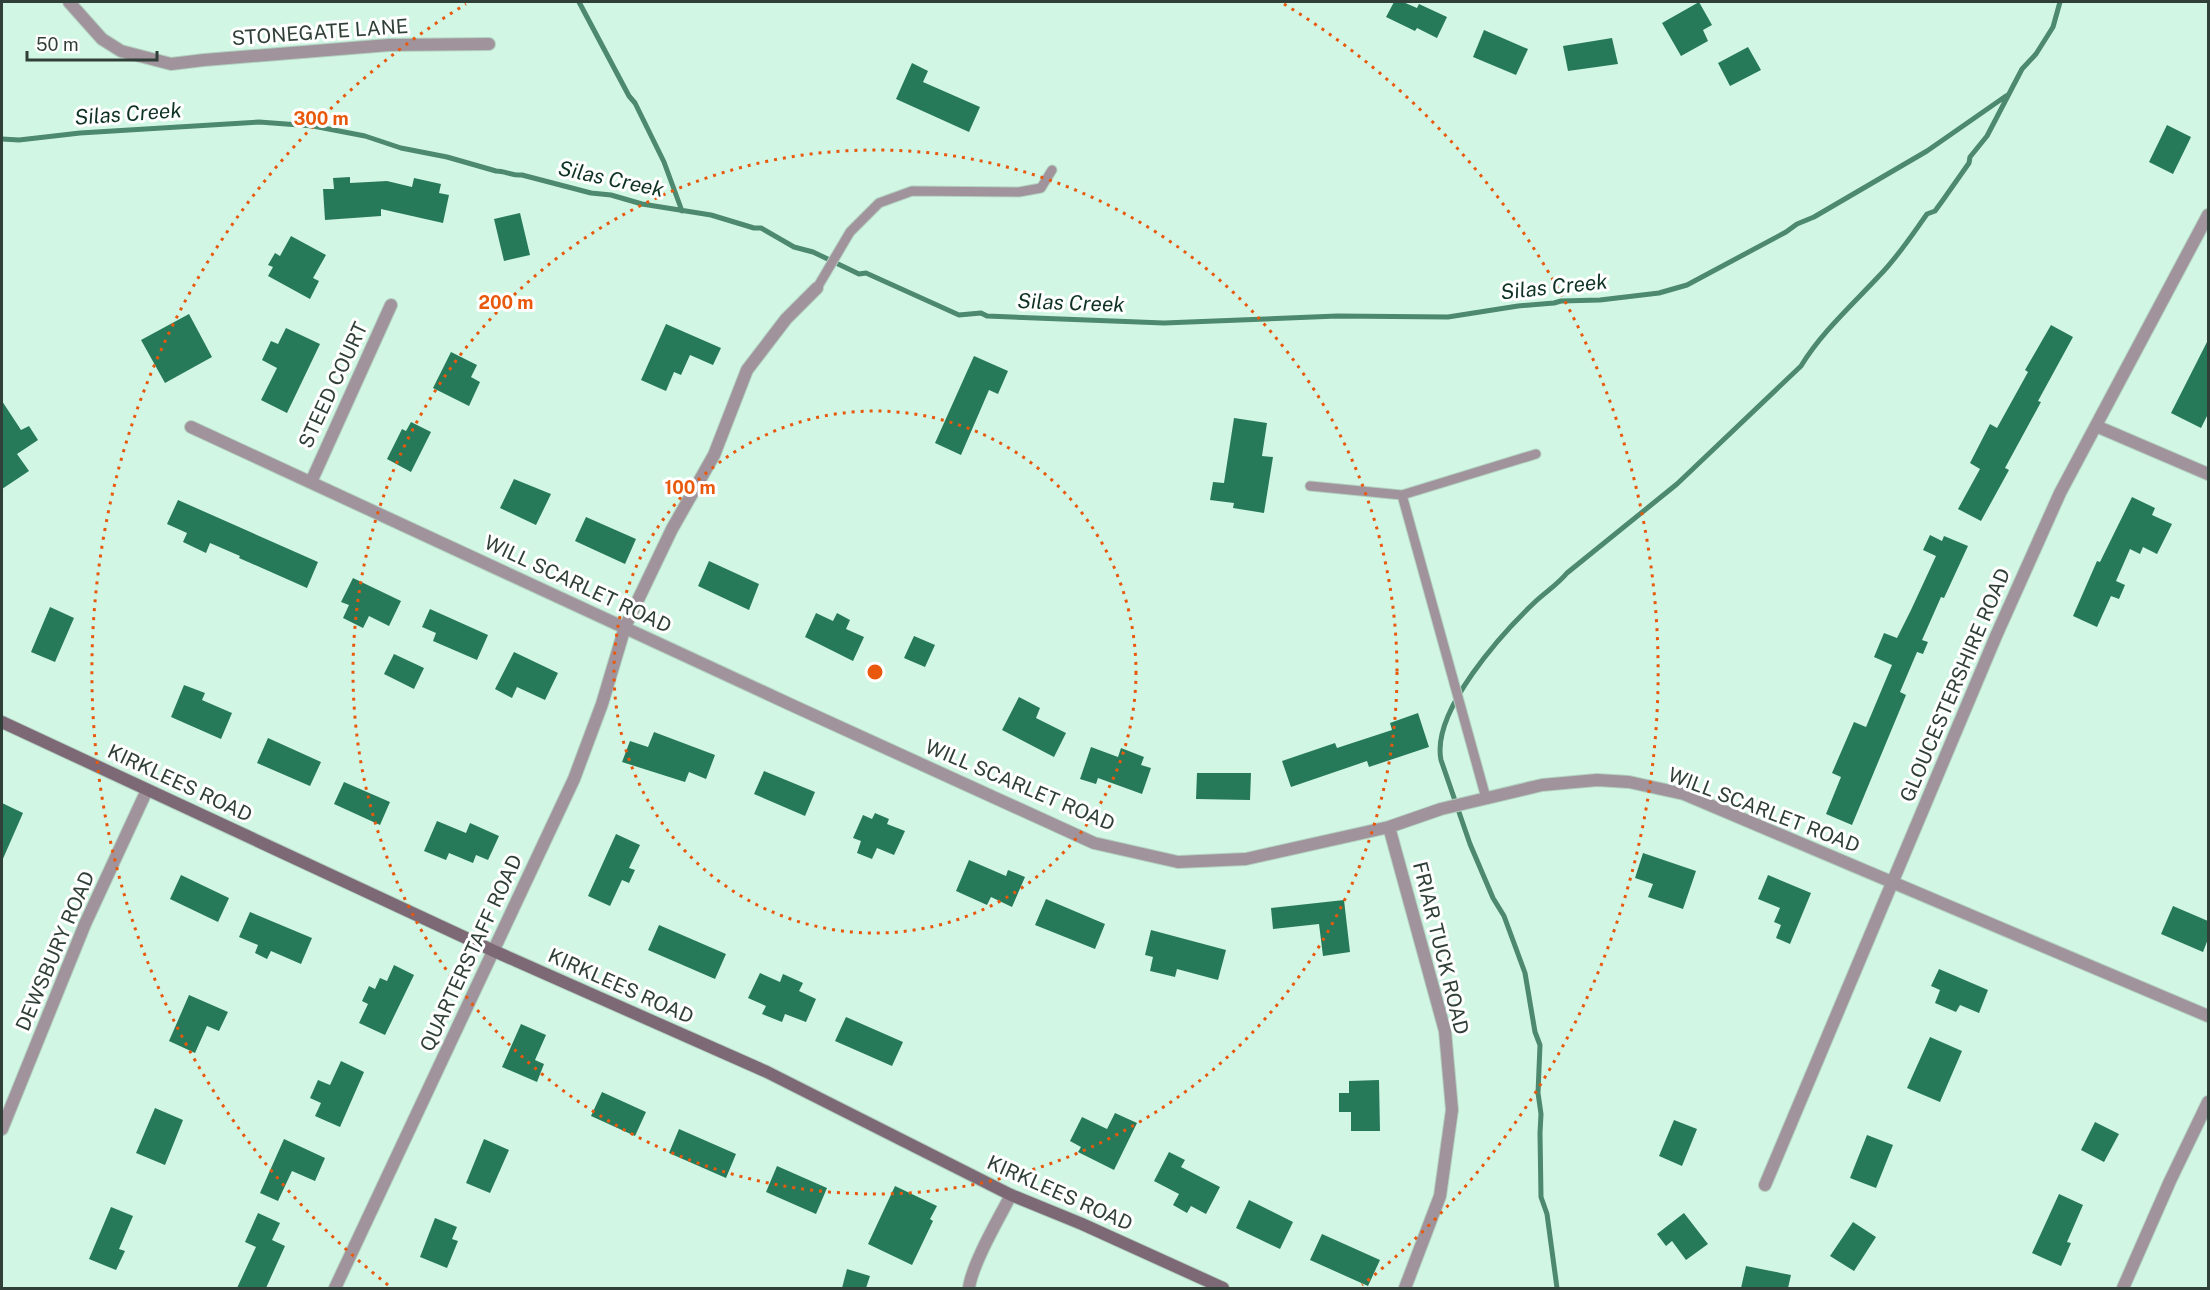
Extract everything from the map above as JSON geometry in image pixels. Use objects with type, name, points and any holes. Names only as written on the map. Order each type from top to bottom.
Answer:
[{"type":"street","name":"STONEGATE LANE","points":[[69,2],[102,39],[121,51],[144,59],[171,64],[389,45],[489,44]]},
{"type":"street","name":"GLOUCESTERSHIRE ROAD","points":[[1765,1185],[2055,503],[2208,215]]},
{"type":"street","name":"QUARTERSTAFF ROAD","points":[[335,1288],[574,779],[602,704],[626,627],[672,529],[714,455],[747,370],[786,319],[817,288]]},
{"type":"street","name":"STEED COURT","points":[[310,482],[391,305]]},
{"type":"street","points":[[2096,426],[2208,474]]},
{"type":"street","name":"WILL SCARLET ROAD","points":[[191,427],[1094,843],[1178,862],[1246,859],[1389,827],[1441,809],[1527,788],[1574,781],[1629,782],[1684,794],[2208,1016]]},
{"type":"street","name":"KIRKLEES ROAD","points":[[2,722],[494,951],[767,1072],[1011,1195],[1083,1224],[1223,1288]]},
{"type":"street","name":"DEWSBURY ROAD","points":[[2,1129],[85,924],[147,790]]},
{"type":"street","name":"FRIAR TUCK ROAD","points":[[1389,827],[1445,1031],[1452,1110],[1440,1196],[1405,1288]]},
{"type":"street","points":[[2123,1288],[2170,1180],[2208,1102]]},
{"type":"street","points":[[969,1288],[987,1242],[1011,1195]]},
{"type":"lane","points":[[817,288],[850,232],[879,203],[912,191],[1019,192],[1041,188],[1053,170]]},
{"type":"lane","points":[[1310,486],[1402,495],[1536,454]]},
{"type":"lane","points":[[1402,495],[1486,798]]},
{"type":"building","points":[[1394,2],[1403,2],[1417,8],[1419,4],[1447,17],[1437,38],[1417,28],[1415,31],[1386,17]]},
{"type":"building","points":[[1699,2],[1712,25],[1703,30],[1708,41],[1681,56],[1662,23]]},
{"type":"building","points":[[1484,30],[1528,49],[1516,75],[1473,57]]},
{"type":"building","points":[[1612,38],[1618,64],[1568,71],[1563,46]]},
{"type":"building","points":[[1748,47],[1761,70],[1730,86],[1718,63]]},
{"type":"building","points":[[912,63],[928,71],[923,82],[980,107],[969,132],[896,99]]},
{"type":"building","points":[[2167,125],[2191,137],[2173,174],[2149,162]]},
{"type":"building","points":[[350,177],[350,183],[387,181],[412,187],[414,178],[441,184],[439,193],[449,195],[443,223],[381,209],[381,216],[325,220],[323,189],[334,189],[333,178]]},
{"type":"building","points":[[520,213],[530,255],[504,261],[494,219]]},
{"type":"building","points":[[291,236],[326,255],[313,278],[319,281],[310,299],[268,276],[273,267],[268,265],[275,253],[280,256]]},
{"type":"building","points":[[189,314],[212,357],[165,383],[141,340]]},
{"type":"building","points":[[666,324],[721,348],[713,365],[690,355],[681,375],[674,372],[666,391],[641,380]]},
{"type":"building","points":[[2051,325],[2073,337],[2038,401],[2041,402],[2005,468],[2009,470],[1981,521],[1958,509],[1980,469],[1970,463],[1990,424],[1997,428],[2028,372],[2025,370]]},
{"type":"building","points":[[286,328],[320,344],[287,413],[261,400],[277,368],[262,360],[271,341],[278,344]]},
{"type":"building","points":[[2208,340],[2208,414],[2201,428],[2171,413]]},
{"type":"building","points":[[451,352],[477,365],[471,377],[480,382],[469,406],[433,388]]},
{"type":"building","points":[[974,356],[1008,371],[998,394],[989,390],[961,455],[935,443]]},
{"type":"building","points":[[2,401],[21,430],[29,426],[38,440],[17,454],[29,471],[2,489]]},
{"type":"building","points":[[1234,418],[1267,423],[1262,456],[1273,457],[1264,513],[1233,508],[1234,503],[1210,500],[1213,482],[1224,483]]},
{"type":"building","points":[[411,422],[431,432],[411,472],[387,459],[402,429],[406,431]]},
{"type":"building","points":[[514,479],[551,494],[536,525],[500,508]]},
{"type":"building","points":[[2132,497],[2155,508],[2152,515],[2172,524],[2157,554],[2143,547],[2140,554],[2130,549],[2116,581],[2125,585],[2119,599],[2111,596],[2097,627],[2073,616],[2097,561],[2100,562]]},
{"type":"building","points":[[178,500],[318,562],[307,588],[210,543],[206,553],[183,542],[187,533],[167,524]]},
{"type":"building","points":[[586,517],[636,539],[625,564],[575,541]]},
{"type":"building","points":[[1930,535],[1942,541],[1944,536],[1968,546],[1944,598],[1941,597],[1922,640],[1928,642],[1923,654],[1917,652],[1900,692],[1906,695],[1852,825],[1826,814],[1841,777],[1832,773],[1854,722],[1866,727],[1892,665],[1874,657],[1884,633],[1897,638],[1936,556],[1923,550]]},
{"type":"building","points":[[709,561],[759,584],[749,610],[698,586]]},
{"type":"building","points":[[353,578],[401,601],[389,626],[369,616],[363,628],[343,618],[349,605],[341,602]]},
{"type":"building","points":[[50,607],[74,618],[55,662],[31,652]]},
{"type":"building","points":[[430,609],[488,635],[477,660],[433,641],[436,633],[422,627]]},
{"type":"building","points":[[816,613],[833,621],[837,613],[850,620],[846,629],[864,637],[853,661],[805,637]]},
{"type":"building","points":[[914,636],[935,645],[925,667],[904,658]]},
{"type":"building","points":[[514,652],[558,673],[545,700],[517,687],[512,698],[495,689]]},
{"type":"building","points":[[394,654],[424,668],[414,689],[384,674]]},
{"type":"building","points":[[184,685],[205,693],[202,700],[232,713],[221,739],[171,717]]},
{"type":"building","points":[[1019,697],[1040,708],[1036,718],[1066,733],[1054,757],[1002,730]]},
{"type":"building","points":[[1418,713],[1429,747],[1369,767],[1367,761],[1291,787],[1282,761],[1335,743],[1337,748],[1392,730],[1390,723]]},
{"type":"building","points":[[654,732],[715,755],[706,779],[689,772],[685,782],[622,762],[630,741],[648,747]]},
{"type":"building","points":[[268,738],[321,762],[310,786],[257,763]]},
{"type":"building","points":[[1091,747],[1118,757],[1121,748],[1144,757],[1141,765],[1151,768],[1142,794],[1098,778],[1096,784],[1080,779]]},
{"type":"building","points":[[764,771],[815,792],[805,816],[754,794]]},
{"type":"building","points":[[1197,773],[1251,773],[1250,800],[1196,799]]},
{"type":"building","points":[[344,782],[390,802],[380,825],[334,804]]},
{"type":"building","points":[[2,803],[23,813],[2,861]]},
{"type":"building","points":[[875,813],[889,819],[887,824],[905,831],[894,855],[877,848],[872,859],[857,853],[861,841],[853,838],[863,815],[872,819]]},
{"type":"building","points":[[437,821],[466,833],[470,823],[499,836],[488,860],[476,855],[473,863],[449,853],[446,860],[424,851]]},
{"type":"building","points":[[616,834],[640,845],[629,868],[635,870],[629,883],[622,880],[610,906],[588,896]]},
{"type":"building","points":[[1643,853],[1696,871],[1683,909],[1648,897],[1653,884],[1635,878]]},
{"type":"building","points":[[969,860],[1006,876],[1008,870],[1025,877],[1012,907],[991,897],[987,905],[956,891]]},
{"type":"building","points":[[181,875],[229,898],[218,922],[170,899]]},
{"type":"building","points":[[1768,875],[1811,893],[1790,944],[1776,938],[1781,925],[1774,922],[1780,908],[1758,899]]},
{"type":"building","points":[[1046,899],[1105,924],[1095,949],[1035,925]]},
{"type":"building","points":[[1344,900],[1350,952],[1323,956],[1319,924],[1273,929],[1271,908]]},
{"type":"building","points":[[2173,906],[2208,921],[2208,939],[2203,952],[2161,934]]},
{"type":"building","points":[[250,912],[312,938],[301,964],[271,951],[267,959],[255,953],[258,945],[239,937]]},
{"type":"building","points":[[659,925],[726,954],[715,979],[648,950]]},
{"type":"building","points":[[1151,930],[1226,950],[1218,980],[1177,969],[1175,977],[1150,971],[1153,957],[1145,955]]},
{"type":"building","points":[[394,965],[414,975],[385,1035],[359,1023],[368,1004],[362,1001],[369,986],[375,989],[380,978],[387,981]]},
{"type":"building","points":[[1939,969],[1988,990],[1979,1013],[1960,1005],[1956,1012],[1935,1003],[1940,990],[1931,986]]},
{"type":"building","points":[[760,973],[780,982],[783,974],[803,983],[799,991],[816,999],[806,1022],[785,1014],[782,1022],[762,1014],[766,1006],[748,998]]},
{"type":"building","points":[[189,995],[228,1012],[219,1031],[207,1026],[195,1053],[169,1041]]},
{"type":"building","points":[[846,1017],[903,1042],[892,1066],[835,1041]]},
{"type":"building","points":[[521,1024],[546,1035],[535,1060],[544,1064],[537,1082],[502,1067]]},
{"type":"building","points":[[1930,1037],[1962,1051],[1940,1102],[1907,1088]]},
{"type":"building","points":[[341,1061],[364,1072],[340,1127],[315,1116],[321,1103],[310,1098],[318,1080],[330,1085]]},
{"type":"building","points":[[1379,1080],[1380,1131],[1351,1131],[1351,1112],[1339,1112],[1339,1093],[1349,1093],[1349,1081]]},
{"type":"building","points":[[602,1092],[646,1112],[635,1136],[591,1116]]},
{"type":"building","points":[[155,1108],[183,1120],[165,1165],[136,1153]]},
{"type":"building","points":[[1115,1113],[1137,1123],[1114,1170],[1078,1152],[1081,1147],[1070,1141],[1082,1117],[1107,1129]]},
{"type":"building","points":[[1674,1120],[1697,1129],[1682,1166],[1659,1156]]},
{"type":"building","points":[[2095,1122],[2119,1134],[2104,1162],[2081,1150]]},
{"type":"building","points":[[679,1129],[736,1154],[726,1178],[669,1153]]},
{"type":"building","points":[[1867,1135],[1893,1145],[1876,1188],[1850,1178]]},
{"type":"building","points":[[284,1139],[325,1158],[315,1181],[292,1171],[278,1201],[260,1193]]},
{"type":"building","points":[[484,1139],[509,1150],[490,1193],[466,1183]]},
{"type":"building","points":[[1169,1152],[1185,1160],[1181,1167],[1220,1187],[1206,1214],[1191,1206],[1187,1213],[1173,1205],[1179,1194],[1154,1181]]},
{"type":"building","points":[[777,1166],[827,1188],[816,1214],[766,1192]]},
{"type":"building","points":[[895,1186],[937,1206],[930,1219],[933,1221],[912,1265],[868,1244]]},
{"type":"building","points":[[2059,1194],[2083,1205],[2067,1242],[2071,1243],[2061,1266],[2032,1253]]},
{"type":"building","points":[[1249,1200],[1293,1222],[1280,1249],[1236,1228]]},
{"type":"building","points":[[111,1207],[133,1216],[119,1249],[125,1251],[116,1270],[89,1259]]},
{"type":"building","points":[[258,1213],[280,1223],[272,1240],[285,1246],[266,1288],[237,1288],[256,1247],[245,1242]]},
{"type":"building","points":[[1684,1213],[1708,1244],[1686,1260],[1672,1241],[1666,1246],[1657,1234]]},
{"type":"building","points":[[435,1218],[457,1227],[452,1239],[458,1241],[447,1268],[420,1257]]},
{"type":"building","points":[[1853,1222],[1876,1237],[1854,1271],[1830,1256]]},
{"type":"building","points":[[1322,1234],[1380,1260],[1368,1286],[1310,1260]]},
{"type":"building","points":[[1746,1266],[1791,1275],[1788,1288],[1741,1288]]},
{"type":"building","points":[[847,1269],[870,1276],[866,1288],[842,1288]]},
{"type":"waterway","points":[[579,2],[629,96],[635,103],[664,162],[682,211]]},
{"type":"waterway","points":[[1557,1288],[1547,1214],[1541,1197],[1541,1114],[1538,1093],[1540,1045],[1535,1032],[1525,973],[1504,916],[1493,898],[1470,844],[1441,760],[1441,740],[1447,719],[1472,674],[1522,615],[1567,573],[1677,484],[1801,366],[1827,331],[1892,262],[1927,214],[1935,211],[1969,163],[1970,157],[1987,136],[2022,69],[2036,54],[2053,27],[2060,2]]},
{"type":"waterway","name":"Silas Creek","points":[[2,139],[19,140],[80,133],[259,122],[313,126],[365,136],[401,148],[447,157],[591,193],[711,215],[761,228],[794,247],[813,252],[859,274],[866,273],[959,315],[981,313],[987,316],[1164,323],[1337,316],[1448,317],[1561,301],[1600,300],[1659,293],[1687,285],[1797,224],[1814,217],[1927,151],[2006,96]]}]
